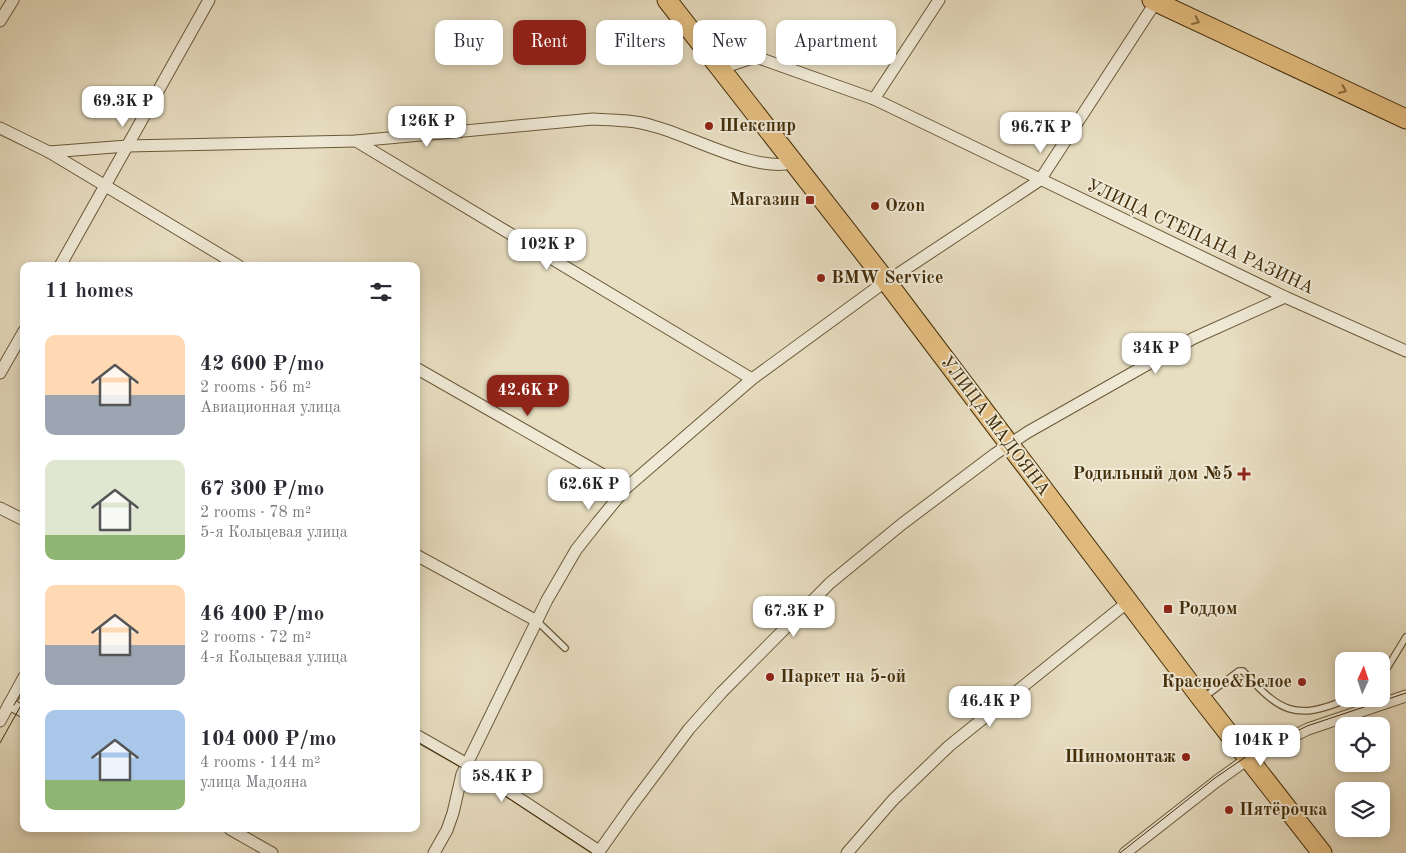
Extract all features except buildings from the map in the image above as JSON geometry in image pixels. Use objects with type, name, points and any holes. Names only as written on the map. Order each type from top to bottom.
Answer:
[{"type":"main road","name":"УЛИЦА МАДОЯНА","points":[[667,0],[792,162],[890,278]]},
{"type":"main road","name":"УЛИЦА МАДОЯНА","points":[[682,0],[697,20]]},
{"type":"main road","points":[[1155,1],[1406,119]]},
{"type":"main road","name":"УЛИЦА МАДОЯНА","points":[[731,65],[890,278],[1211,692],[1253,756],[1322,853]]},
{"type":"main road","name":"УЛИЦА МАДОЯНА","points":[[1015,440],[1129,601],[1201,698],[1253,756],[1333,853]]},
{"type":"street","points":[[0,21],[13,0]]},
{"type":"street","points":[[62,262],[209,1],[221,0]]},
{"type":"street","points":[[874,99],[938,0]]},
{"type":"street","points":[[434,853],[447,830],[462,774],[557,580],[576,550],[626,488],[752,379],[890,278],[1040,180],[1155,1]]},
{"type":"street","name":"УЛИЦА СТЕПАНА РАЗИНА","points":[[766,60],[874,99],[1285,298],[1406,351]]},
{"type":"street","points":[[50,152],[127,146],[356,141],[593,119],[616,120],[654,126],[748,159],[774,165],[792,162]]},
{"type":"street","points":[[0,128],[50,152],[231,262]]},
{"type":"street","points":[[356,141],[752,379]]},
{"type":"street","points":[[420,737],[467,764],[599,852],[689,729],[722,692],[830,583],[902,524],[1015,440],[1194,338],[1285,298]]},
{"type":"street","points":[[0,373],[20,338]]},
{"type":"street","points":[[420,370],[626,488]]},
{"type":"street","points":[[0,508],[20,518]]},
{"type":"street","points":[[420,557],[537,622]]},
{"type":"street","points":[[847,853],[893,800],[948,746],[1129,601]]},
{"type":"street","points":[[0,720],[20,684]]},
{"type":"street","points":[[1125,853],[1217,781],[1253,756],[1308,728],[1406,696]]},
{"type":"street","points":[[9,704],[20,710]]},
{"type":"street","points":[[235,832],[272,853]]},
{"type":"lane","points":[[537,622],[565,648]]},
{"type":"lane","points":[[1390,663],[1406,637]]},
{"type":"lane","points":[[1211,692],[1239,670],[1243,671],[1265,696],[1288,709],[1314,710],[1335,704]]},
{"type":"tram line","points":[[1120,853],[1215,778],[1247,756],[1307,726],[1406,693]]},
{"type":"tram line","points":[[14,705],[20,695]]},
{"type":"tram line","points":[[0,743],[20,707]]},
{"type":"tram line","points":[[420,743],[464,769],[592,853]]},
{"type":"place","name":"Шекспир","points":[[709,126]]},
{"type":"place","name":"Магазин","points":[[810,200]]},
{"type":"place","name":"Ozon","points":[[875,206]]},
{"type":"place","name":"BMW Service","points":[[821,278]]},
{"type":"place","name":"Родильный дом №5","points":[[1244,474]]},
{"type":"place","name":"Роддом","points":[[1168,609]]},
{"type":"place","name":"Паркет на 5-ой","points":[[770,677]]},
{"type":"place","name":"Красное&Белое","points":[[1302,682]]},
{"type":"place","name":"Шиномонтаж","points":[[1186,757]]},
{"type":"place","name":"Пятёрочка","points":[[1229,810]]}]
